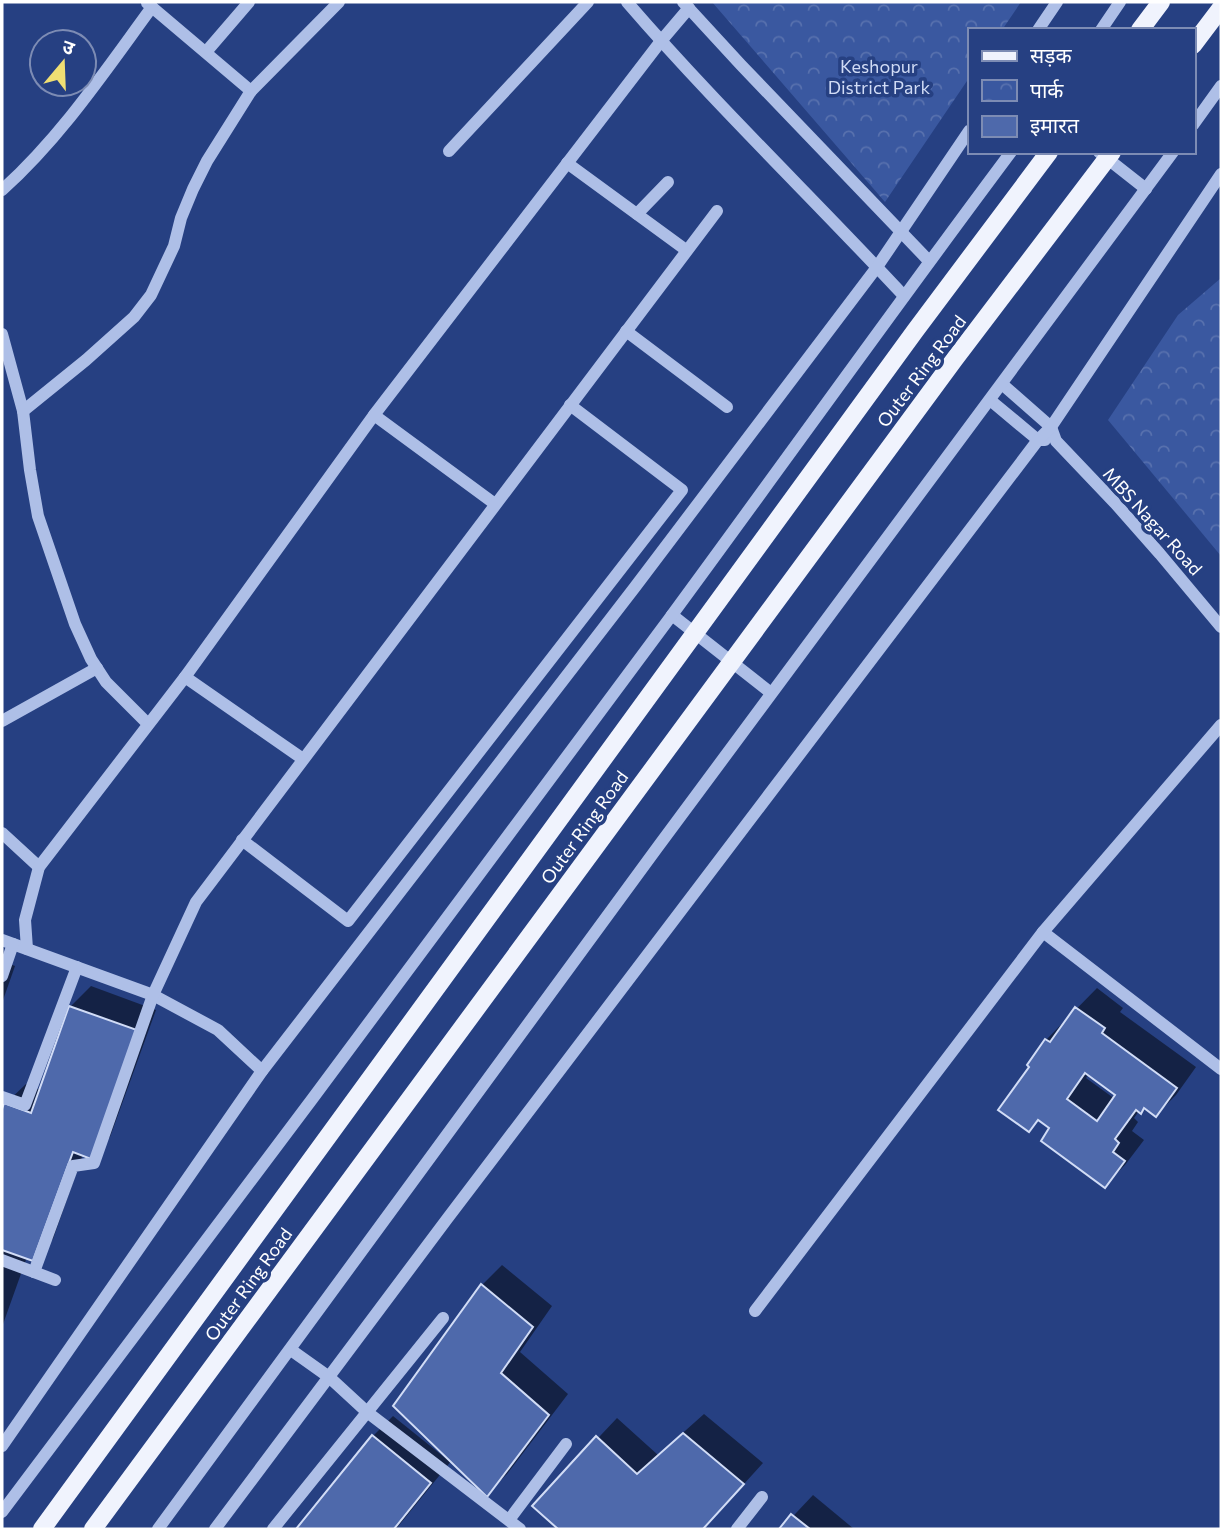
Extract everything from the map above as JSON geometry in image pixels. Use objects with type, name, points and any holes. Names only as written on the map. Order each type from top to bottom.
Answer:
[{"type":"main road","points":[[1142,28],[1161,2]]},
{"type":"main road","points":[[1195,42],[1221,8]]},
{"type":"main road","name":"Outer Ring Road","points":[[42,1529],[882,376],[1048,154]]},
{"type":"main road","name":"Outer Ring Road","points":[[93,1529],[937,383],[1110,154]]},
{"type":"street","points":[[206,52],[250,2]]},
{"type":"street","points":[[23,411],[134,317],[151,295],[174,246],[181,218],[193,189],[251,91],[339,2]]},
{"type":"street","points":[[449,151],[588,2]]},
{"type":"street","points":[[627,2],[762,149],[904,296]]},
{"type":"street","points":[[1039,28],[1057,2]]},
{"type":"street","points":[[1102,28],[1120,2]]},
{"type":"street","points":[[2,190],[28,167],[71,118],[149,4],[251,91]]},
{"type":"street","points":[[27,949],[24,920],[38,867],[185,677],[374,415],[662,41],[686,5],[929,261]]},
{"type":"street","points":[[1195,122],[1221,86]]},
{"type":"street","points":[[2,1446],[262,1071],[877,267],[968,132]]},
{"type":"street","points":[[2,1512],[672,615],[1009,154]]},
{"type":"street","points":[[1102,154],[1146,189]]},
{"type":"street","points":[[158,1529],[771,693],[1172,154]]},
{"type":"street","points":[[567,163],[686,250]]},
{"type":"street","points":[[215,1529],[1038,440],[1051,427],[1221,174]]},
{"type":"street","points":[[637,214],[668,182]]},
{"type":"street","points":[[34,1272],[72,1167],[94,1163],[153,995],[196,902],[717,211]]},
{"type":"street","points":[[626,331],[727,407]]},
{"type":"street","points":[[2,334],[23,411],[38,516],[75,624],[91,659],[107,682],[148,724]]},
{"type":"street","name":"MBS Nagar Road","points":[[1002,384],[1051,427],[1056,441],[1115,503],[1221,627]]},
{"type":"street","points":[[990,400],[1038,440],[1056,441]]},
{"type":"street","points":[[242,840],[348,921],[682,490],[569,405]]},
{"type":"street","points":[[374,415],[495,504]]},
{"type":"street","points":[[672,615],[771,693]]},
{"type":"street","points":[[2,721],[97,668]]},
{"type":"street","points":[[185,677],[303,759]]},
{"type":"street","points":[[755,1311],[1043,932],[1221,725]]},
{"type":"street","points":[[2,833],[38,867]]},
{"type":"street","points":[[1043,932],[1221,1069]]},
{"type":"street","points":[[2,976],[7,942],[153,995],[218,1030],[262,1071]]},
{"type":"street","points":[[2,1097],[25,1105],[77,968]]},
{"type":"street","points":[[2,1260],[55,1280]]},
{"type":"street","points":[[273,1529],[443,1318]]},
{"type":"street","points":[[290,1350],[329,1377],[367,1412],[520,1529]]},
{"type":"street","points":[[509,1520],[566,1444]]},
{"type":"street","points":[[737,1529],[762,1497]]},
{"type":"green space","name":"Keshopur District Park","points":[[712,2],[1021,2],[1003,28],[968,28],[968,79],[885,202]]},
{"type":"green space","points":[[1221,278],[1221,556],[1108,420],[1178,315]]},
{"type":"building","points":[[69,1006],[137,1030],[91,1159],[73,1152],[33,1261],[2,1250],[2,1109],[4,1103],[31,1113]]},
{"type":"building","points":[[1075,1007],[1105,1028],[1102,1033],[1177,1088],[1156,1117],[1144,1108],[1141,1114],[1136,1110],[1115,1139],[1119,1143],[1113,1152],[1125,1161],[1105,1188],[1041,1141],[1049,1128],[1038,1120],[1029,1132],[998,1110],[1029,1067],[1027,1065],[1045,1039],[1050,1042]],"holes":[[[1085,1073],[1115,1095],[1097,1121],[1067,1099]]]},
{"type":"building","points":[[481,1284],[533,1327],[501,1373],[549,1415],[487,1497],[393,1406]]},
{"type":"building","points":[[683,1433],[744,1484],[703,1529],[558,1529],[532,1506],[596,1436],[637,1474]]},
{"type":"building","points":[[372,1435],[431,1483],[394,1529],[296,1529]]},
{"type":"building","points":[[791,1514],[810,1529],[779,1529]]}]
